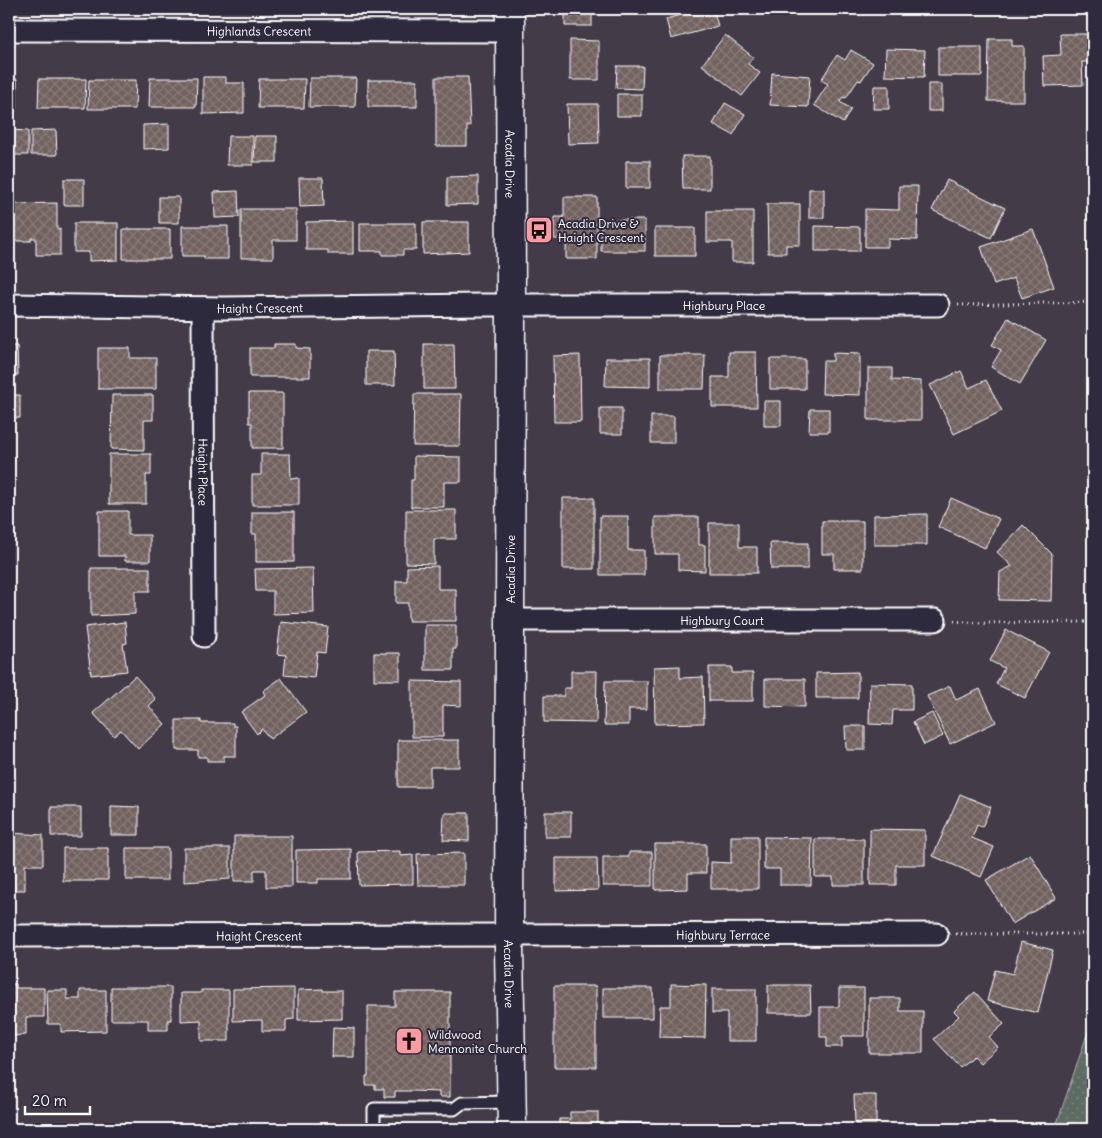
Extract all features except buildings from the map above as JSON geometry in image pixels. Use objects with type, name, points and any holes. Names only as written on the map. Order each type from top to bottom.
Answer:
[{"type":"street","name":"Highlands Crescent","points":[[9,30],[510,20]]},
{"type":"street","name":"Acadia Drive","points":[[510,20],[512,305],[509,934],[512,1129]]},
{"type":"street","name":"Haight Crescent","points":[[9,305],[203,308],[512,305]]},
{"type":"street","name":"Highbury Place","points":[[512,305],[938,305]]},
{"type":"street","name":"Haight Place","points":[[203,308],[204,636]]},
{"type":"street","name":"Highbury Court","points":[[510,620],[935,620]]},
{"type":"street","name":"Haight Crescent","points":[[9,936],[509,934]]},
{"type":"street","name":"Highbury Terrace","points":[[509,934],[937,934]]},
{"type":"lane","points":[[374,1129],[374,1109],[454,1110],[462,1103],[511,1102]]},
{"type":"path","points":[[979,305],[1093,302]]},
{"type":"path","points":[[979,623],[1093,622]]},
{"type":"path","points":[[980,935],[1093,934]]},
{"type":"green space","points":[[1093,1017],[1093,1129],[1055,1129]]},
{"type":"place","name":"Acadia Drive & Haight Crescent","points":[[539,230]]},
{"type":"place","name":"Wildwood Mennonite Church","points":[[409,1041]]}]
